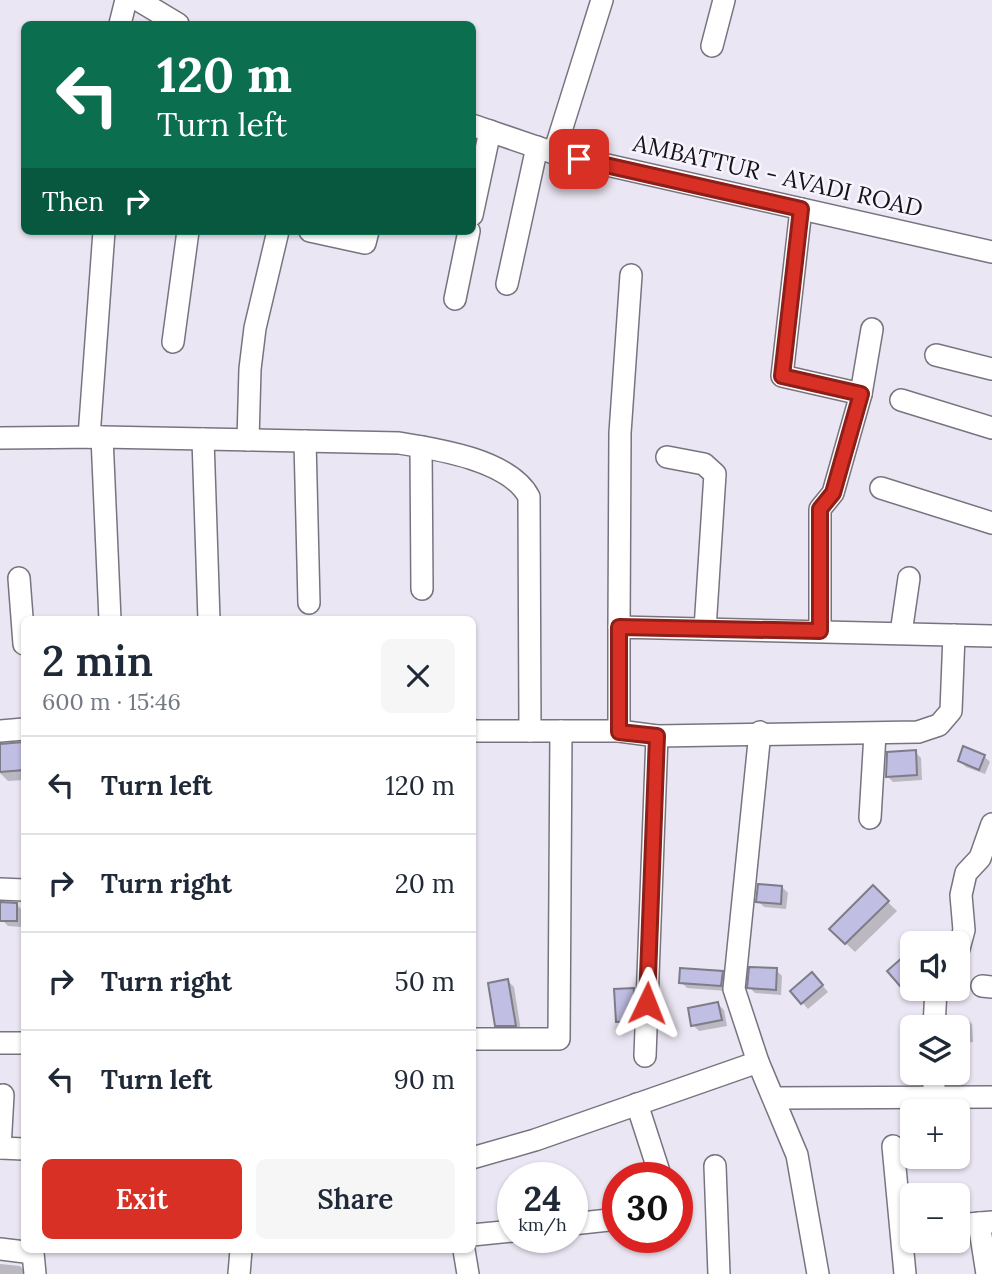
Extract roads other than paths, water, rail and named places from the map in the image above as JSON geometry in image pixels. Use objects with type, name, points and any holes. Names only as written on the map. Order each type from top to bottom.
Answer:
[{"type":"street","points":[[121,21],[125,0]]},
{"type":"street","points":[[138,0],[173,21]]},
{"type":"street","points":[[507,284],[545,150],[602,0]]},
{"type":"street","points":[[712,46],[724,0]]},
{"type":"street","points":[[476,176],[481,128]]},
{"type":"street","name":"AMBATTUR - AVADI ROAD","points":[[481,128],[545,150],[992,251]]},
{"type":"street","points":[[801,209],[782,376],[861,394]]},
{"type":"street","points":[[104,235],[96,437],[110,616]]},
{"type":"street","points":[[173,342],[187,235]]},
{"type":"street","points":[[247,440],[255,328],[277,235]]},
{"type":"street","points":[[328,235],[365,243],[367,235]]},
{"type":"street","points":[[455,299],[468,235]]},
{"type":"street","points":[[619,732],[620,433],[631,275]]},
{"type":"street","points":[[820,631],[820,509],[833,493],[861,394],[872,329]]},
{"type":"street","points":[[936,355],[992,369]]},
{"type":"street","points":[[901,400],[992,428]]},
{"type":"street","points":[[0,438],[96,437],[398,443],[491,466],[523,485],[529,497],[530,731]]},
{"type":"street","points":[[202,439],[209,616]]},
{"type":"street","points":[[305,441],[310,603]]},
{"type":"street","points":[[421,447],[422,589]]},
{"type":"street","points":[[667,457],[704,464],[715,474],[705,629]]},
{"type":"street","points":[[881,488],[992,523]]},
{"type":"street","points":[[19,578],[22,616]]},
{"type":"street","points":[[901,633],[909,578]]},
{"type":"street","points":[[619,627],[992,636]]},
{"type":"street","points":[[476,731],[619,732],[657,736],[760,732],[918,732],[939,725],[950,711],[954,635]]},
{"type":"street","points":[[0,731],[21,729]]},
{"type":"street","points":[[476,1039],[559,1039],[561,731]]},
{"type":"street","points":[[760,732],[734,989],[758,1062],[797,1155],[818,1274]]},
{"type":"street","points":[[870,818],[875,734]]},
{"type":"street","points":[[645,1056],[657,736]]},
{"type":"street","points":[[963,931],[961,895],[963,883],[966,873],[986,860],[992,824]]},
{"type":"street","points":[[0,889],[21,890]]},
{"type":"street","points":[[0,1043],[21,1043]]},
{"type":"street","points":[[476,1157],[758,1062]]},
{"type":"street","points":[[934,1085],[934,1098]]},
{"type":"street","points":[[3,1095],[0,1148],[21,1149]]},
{"type":"street","points":[[774,1098],[992,1097]]},
{"type":"street","points":[[637,1104],[656,1162]]},
{"type":"street","points":[[893,1146],[900,1191]]},
{"type":"street","points":[[715,1166],[719,1274]]},
{"type":"street","points":[[986,1222],[987,1274]]},
{"type":"street","points":[[476,1235],[497,1233]]},
{"type":"street","points":[[0,1249],[21,1252]]},
{"type":"street","points":[[33,1253],[35,1274]]},
{"type":"street","points":[[239,1274],[241,1253]]},
{"type":"street","points":[[464,1253],[468,1274]]},
{"type":"street","points":[[905,1253],[905,1274]]}]
